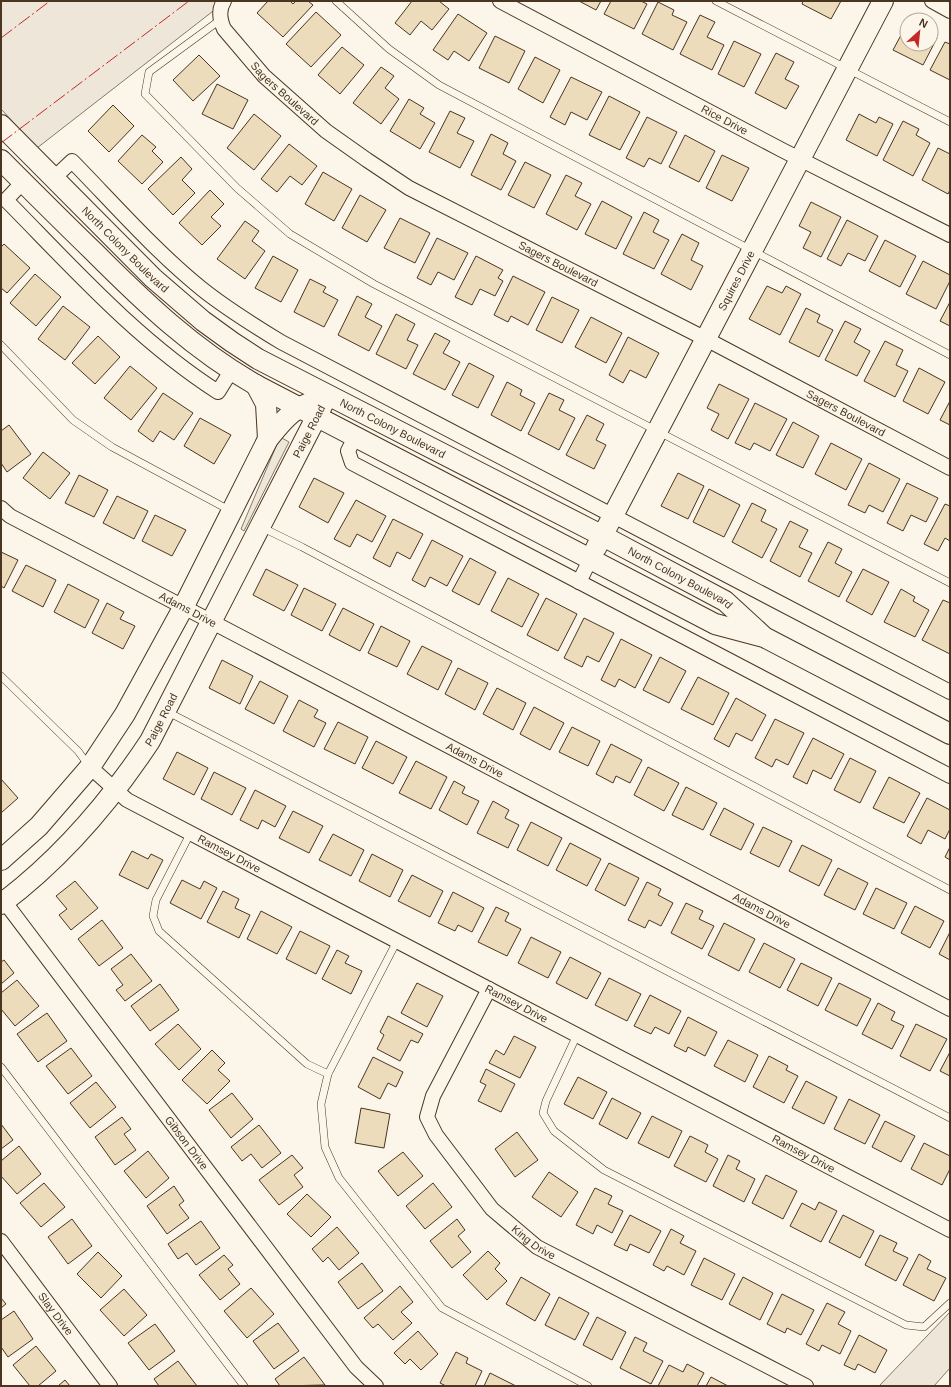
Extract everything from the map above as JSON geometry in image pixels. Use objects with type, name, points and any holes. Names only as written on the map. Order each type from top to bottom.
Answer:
[{"type":"main road","name":"Squires Drive","points":[[590,560],[883,1]]},
{"type":"main road","name":"North Colony Boulevard","points":[[1,125],[153,278],[203,321],[258,359],[603,536],[725,601],[764,637]]},
{"type":"main road","name":"North Colony Boulevard","points":[[1,160],[143,301],[181,335],[231,371],[715,624],[764,637],[950,734]]},
{"type":"main road","points":[[256,385],[266,404],[268,439]]},
{"type":"main road","name":"Paige Road","points":[[1,860],[39,826],[90,767],[125,714],[183,608],[268,439],[288,415],[298,407],[328,395]]},
{"type":"main road","name":"Paige Road","points":[[2,901],[55,859],[84,829],[132,768],[150,741],[328,395]]},
{"type":"street","points":[[220,20],[222,4],[224,1]]},
{"type":"street","name":"Rice Drive","points":[[500,1],[800,159],[950,235]]},
{"type":"street","points":[[932,1],[950,11]]},
{"type":"street","name":"Sagers Boulevard","points":[[220,20],[224,29],[264,76],[326,131],[366,160],[409,188],[706,339],[950,468]]},
{"type":"street","points":[[54,178],[72,161],[168,259],[201,288],[234,313],[280,342],[614,515],[950,692]]},
{"type":"street","points":[[23,182],[6,200],[134,328],[186,372],[218,392],[231,371]]},
{"type":"street","points":[[355,436],[348,451],[352,463],[950,776]]},
{"type":"street","name":"Adams Drive","points":[[1,508],[10,516],[183,608],[950,1009]]},
{"type":"street","points":[[579,582],[590,560]]},
{"type":"street","name":"Ramsey Drive","points":[[90,767],[127,800],[190,834],[950,1230]]},
{"type":"street","name":"Gibson Drive","points":[[2,901],[356,1367],[376,1386]]},
{"type":"street","name":"King Drive","points":[[489,989],[434,1096],[427,1117],[436,1135],[492,1209],[537,1247],[806,1386]]},
{"type":"street","name":"Slay Drive","points":[[1,1241],[110,1386]]},
{"type":"lane","points":[[336,1],[389,49],[439,85],[950,355]]},
{"type":"lane","points":[[716,1],[950,122]]},
{"type":"lane","points":[[220,20],[149,72],[145,94],[237,188],[290,234],[374,284],[950,583]]},
{"type":"lane","points":[[1,345],[73,420],[112,447],[231,512]]},
{"type":"lane","points":[[260,527],[302,547],[950,890]]},
{"type":"lane","points":[[1,676],[78,751],[90,767]]},
{"type":"lane","points":[[166,711],[950,1118]]},
{"type":"lane","points":[[190,834],[156,900],[153,916],[159,931],[307,1064],[328,1074]]},
{"type":"lane","points":[[397,941],[328,1074],[321,1104],[325,1147],[339,1178],[442,1308],[588,1386]]},
{"type":"lane","points":[[577,1035],[546,1101],[543,1113],[554,1131],[604,1170],[906,1325],[924,1327],[940,1314],[950,1303]]},
{"type":"lane","points":[[1,1067],[244,1386]]},
{"type":"shaded area","points":[[1,1],[226,1],[37,148],[1,109]]},
{"type":"shaded area","points":[[280,437],[289,442],[244,531],[241,529]]},
{"type":"shaded area","points":[[950,1312],[950,1368],[934,1386],[879,1386]]},
{"type":"building","points":[[268,1],[290,1],[293,4],[296,1],[308,1],[313,5],[283,37],[257,13]]},
{"type":"building","points":[[412,1],[439,1],[449,9],[432,30],[421,21],[410,35],[395,23]]},
{"type":"building","points":[[579,1],[601,1],[596,10]]},
{"type":"building","points":[[611,1],[641,1],[647,4],[634,29],[604,14]]},
{"type":"building","points":[[803,1],[841,1],[831,19],[802,4]]},
{"type":"building","points":[[658,2],[674,10],[672,15],[687,22],[673,50],[642,34]]},
{"type":"building","points":[[316,12],[341,35],[311,67],[286,44]]},
{"type":"building","points":[[458,14],[487,33],[469,61],[454,51],[448,60],[433,50]]},
{"type":"building","points":[[700,15],[715,22],[707,37],[724,45],[712,70],[680,54]]},
{"type":"building","points":[[495,36],[525,51],[509,83],[479,68]]},
{"type":"building","points":[[899,39],[899,52],[930,52],[923,65],[893,50]]},
{"type":"building","points":[[734,41],[761,54],[744,87],[718,74]]},
{"type":"building","points":[[945,42],[950,44],[950,80],[930,70]]},
{"type":"building","points":[[342,47],[364,65],[340,94],[318,75]]},
{"type":"building","points":[[776,53],[794,62],[785,79],[799,86],[786,109],[755,93]]},
{"type":"building","points":[[199,55],[220,76],[193,101],[173,80]]},
{"type":"building","points":[[535,57],[560,70],[543,103],[518,89]]},
{"type":"building","points":[[381,67],[394,76],[385,88],[399,99],[381,124],[353,103]]},
{"type":"building","points":[[571,77],[602,92],[587,120],[571,112],[565,125],[550,117]]},
{"type":"building","points":[[217,84],[248,100],[233,129],[202,114]]},
{"type":"building","points":[[609,96],[640,112],[620,150],[589,135]]},
{"type":"building","points":[[409,99],[424,108],[420,114],[435,123],[420,149],[390,131]]},
{"type":"building","points":[[113,105],[134,126],[109,152],[88,131]]},
{"type":"building","points":[[450,111],[465,118],[457,133],[474,141],[460,168],[429,152]]},
{"type":"building","points":[[254,114],[281,136],[254,170],[227,148]]},
{"type":"building","points":[[859,114],[876,123],[879,117],[893,124],[877,156],[846,140]]},
{"type":"building","points":[[647,117],[677,132],[661,164],[649,158],[644,167],[626,158]]},
{"type":"building","points":[[903,121],[919,129],[916,135],[930,143],[913,176],[883,160]]},
{"type":"building","points":[[491,134],[508,143],[503,154],[516,161],[501,190],[471,175]]},
{"type":"building","points":[[142,135],[156,147],[152,151],[163,162],[142,184],[118,161]]},
{"type":"building","points":[[685,135],[715,151],[699,182],[669,167]]},
{"type":"building","points":[[289,144],[317,166],[302,185],[290,176],[277,192],[261,179]]},
{"type":"building","points":[[938,148],[950,154],[950,190],[948,194],[922,180]]},
{"type":"building","points":[[722,155],[749,168],[732,201],[706,188]]},
{"type":"building","points":[[181,157],[192,169],[182,180],[195,193],[173,215],[148,189]]},
{"type":"building","points":[[525,162],[551,175],[534,208],[508,195]]},
{"type":"building","points":[[323,172],[352,189],[334,221],[305,204]]},
{"type":"building","points":[[566,175],[582,183],[575,196],[591,204],[577,230],[546,214]]},
{"type":"building","points":[[210,190],[224,204],[211,217],[221,226],[202,245],[179,223]]},
{"type":"building","points":[[360,195],[386,210],[367,242],[342,228]]},
{"type":"building","points":[[602,201],[632,217],[616,249],[585,234]]},
{"type":"building","points":[[811,202],[841,217],[821,257],[803,248],[811,232],[799,226]]},
{"type":"building","points":[[644,212],[659,220],[653,232],[669,240],[654,269],[623,254]]},
{"type":"building","points":[[400,218],[430,233],[415,263],[384,248]]},
{"type":"building","points":[[847,220],[878,236],[865,261],[848,253],[841,266],[827,259]]},
{"type":"building","points":[[245,221],[259,231],[252,241],[265,251],[245,279],[217,259]]},
{"type":"building","points":[[682,234],[699,243],[691,260],[703,266],[691,290],[661,274]]},
{"type":"building","points":[[437,238],[468,253],[454,280],[438,272],[431,285],[417,278]]},
{"type":"building","points":[[885,240],[916,256],[900,287],[869,271]]},
{"type":"building","points":[[4,244],[30,268],[7,293],[1,288],[1,247]]},
{"type":"building","points":[[273,256],[298,270],[281,302],[255,288]]},
{"type":"building","points":[[476,256],[503,270],[498,278],[503,281],[495,296],[480,289],[472,305],[455,297]]},
{"type":"building","points":[[923,261],[950,275],[950,281],[936,309],[906,294]]},
{"type":"building","points":[[35,274],[61,297],[36,326],[10,303]]},
{"type":"building","points":[[513,276],[545,292],[528,325],[511,316],[508,322],[494,315]]},
{"type":"building","points":[[310,279],[326,287],[323,292],[338,300],[324,327],[294,312]]},
{"type":"building","points":[[767,286],[782,293],[786,286],[801,294],[780,335],[749,319]]},
{"type":"building","points":[[357,296],[372,304],[365,317],[382,326],[369,351],[338,335]]},
{"type":"building","points":[[552,297],[579,310],[562,343],[536,330]]},
{"type":"building","points":[[950,302],[950,326],[940,321]]},
{"type":"building","points":[[63,306],[90,327],[65,360],[38,339]]},
{"type":"building","points":[[806,308],[820,315],[817,322],[833,330],[819,357],[789,342]]},
{"type":"building","points":[[396,314],[415,324],[407,340],[418,345],[406,369],[376,354]]},
{"type":"building","points":[[591,317],[622,333],[606,363],[575,347]]},
{"type":"building","points":[[845,321],[861,329],[854,342],[870,351],[857,376],[825,360]]},
{"type":"building","points":[[435,333],[450,341],[443,353],[460,362],[445,390],[413,374]]},
{"type":"building","points":[[98,336],[120,357],[95,384],[72,363]]},
{"type":"building","points":[[628,337],[659,353],[646,378],[630,370],[623,383],[609,375]]},
{"type":"building","points":[[885,341],[903,350],[896,365],[908,371],[895,397],[864,381]]},
{"type":"building","points":[[469,363],[494,376],[478,408],[452,395]]},
{"type":"building","points":[[130,366],[157,388],[131,420],[104,398]]},
{"type":"building","points":[[919,368],[945,382],[928,414],[903,401]]},
{"type":"building","points":[[507,382],[522,390],[520,395],[535,403],[521,431],[491,415]]},
{"type":"building","points":[[719,384],[749,399],[728,439],[711,430],[719,414],[707,408]]},
{"type":"building","points":[[163,393],[193,413],[174,440],[160,431],[153,442],[138,431]]},
{"type":"building","points":[[549,393],[564,400],[559,410],[575,418],[559,450],[528,434]]},
{"type":"building","points":[[950,401],[950,425],[940,420]]},
{"type":"building","points":[[755,403],[787,419],[770,451],[754,443],[750,450],[735,443]]},
{"type":"building","points":[[587,415],[604,424],[596,440],[606,445],[594,469],[566,455]]},
{"type":"building","points":[[200,418],[231,435],[214,464],[184,446]]},
{"type":"building","points":[[793,422],[819,436],[803,468],[776,455]]},
{"type":"building","points":[[9,425],[31,454],[7,472],[1,463],[1,431]]},
{"type":"building","points":[[831,443],[862,459],[846,490],[815,474]]},
{"type":"building","points":[[43,452],[70,473],[50,499],[23,478]]},
{"type":"building","points":[[869,463],[900,479],[883,512],[869,505],[865,513],[848,505]]},
{"type":"building","points":[[678,473],[704,486],[688,519],[661,506]]},
{"type":"building","points":[[79,475],[108,490],[94,517],[65,503]]},
{"type":"building","points":[[314,478],[344,493],[328,523],[299,507]]},
{"type":"building","points":[[907,483],[938,498],[926,522],[911,515],[903,531],[887,523]]},
{"type":"building","points":[[709,489],[740,505],[724,537],[693,522]]},
{"type":"building","points":[[117,496],[148,511],[134,539],[103,523]]},
{"type":"building","points":[[356,500],[386,516],[372,542],[357,534],[350,547],[334,539]]},
{"type":"building","points":[[752,503],[766,510],[761,521],[777,529],[762,558],[732,542]]},
{"type":"building","points":[[945,504],[950,506],[950,541],[945,538],[938,551],[924,544]]},
{"type":"building","points":[[155,515],[186,530],[172,556],[142,541]]},
{"type":"building","points":[[393,519],[423,534],[410,559],[397,552],[390,567],[373,558]]},
{"type":"building","points":[[790,521],[808,530],[799,547],[812,553],[800,577],[770,561]]},
{"type":"building","points":[[432,540],[463,556],[447,586],[430,577],[425,587],[412,580]]},
{"type":"building","points":[[828,542],[842,549],[835,563],[852,572],[839,597],[808,581]]},
{"type":"building","points":[[1,552],[18,560],[4,588],[1,586]]},
{"type":"building","points":[[470,558],[496,572],[479,605],[452,591]]},
{"type":"building","points":[[26,565],[56,580],[43,607],[12,591]]},
{"type":"building","points":[[266,569],[298,585],[284,611],[253,595]]},
{"type":"building","points":[[863,569],[889,582],[872,615],[846,601]]},
{"type":"building","points":[[508,578],[539,594],[522,627],[491,611]]},
{"type":"building","points":[[68,584],[99,600],[85,628],[54,612]]},
{"type":"building","points":[[304,588],[336,604],[322,631],[291,615]]},
{"type":"building","points":[[901,589],[915,597],[913,601],[929,610],[915,637],[884,622]]},
{"type":"building","points":[[546,598],[577,614],[558,651],[527,635]]},
{"type":"building","points":[[943,600],[950,603],[950,654],[922,640]]},
{"type":"building","points":[[107,603],[124,612],[120,619],[135,626],[123,649],[92,633]]},
{"type":"building","points":[[343,608],[374,624],[360,651],[329,635]]},
{"type":"building","points":[[584,618],[614,633],[599,662],[587,656],[582,667],[564,658]]},
{"type":"building","points":[[381,626],[410,641],[397,667],[368,653]]},
{"type":"building","points":[[621,639],[652,655],[635,688],[619,679],[615,687],[601,680]]},
{"type":"building","points":[[422,646],[452,661],[438,690],[407,674]]},
{"type":"building","points":[[660,657],[686,671],[669,703],[643,690]]},
{"type":"building","points":[[222,660],[253,676],[240,704],[209,688]]},
{"type":"building","points":[[458,668],[488,683],[475,710],[445,694]]},
{"type":"building","points":[[698,677],[729,693],[713,725],[681,709]]},
{"type":"building","points":[[260,681],[288,696],[274,724],[245,709]]},
{"type":"building","points":[[497,688],[526,703],[513,730],[483,714]]},
{"type":"building","points":[[736,698],[766,715],[752,741],[736,733],[729,747],[714,739]]},
{"type":"building","points":[[299,700],[318,710],[314,717],[326,723],[314,747],[283,731]]},
{"type":"building","points":[[534,707],[564,723],[550,750],[520,734]]},
{"type":"building","points":[[775,719],[804,733],[788,765],[776,759],[772,767],[755,758]]},
{"type":"building","points":[[338,722],[368,737],[355,764],[324,749]]},
{"type":"building","points":[[572,727],[600,741],[588,766],[559,752]]},
{"type":"building","points":[[813,738],[844,754],[831,779],[813,770],[807,784],[793,777]]},
{"type":"building","points":[[376,741],[407,757],[393,784],[362,768]]},
{"type":"building","points":[[611,744],[642,760],[630,783],[616,776],[613,783],[596,774]]},
{"type":"building","points":[[177,752],[208,768],[194,795],[163,779]]},
{"type":"building","points":[[850,758],[876,771],[860,803],[834,790]]},
{"type":"building","points":[[416,761],[447,777],[431,809],[399,793]]},
{"type":"building","points":[[648,767],[679,783],[664,811],[634,795]]},
{"type":"building","points":[[214,772],[246,788],[232,815],[201,799]]},
{"type":"building","points":[[889,777],[920,793],[904,823],[873,808]]},
{"type":"building","points":[[1,779],[18,798],[1,813]]},
{"type":"building","points":[[454,781],[465,787],[462,793],[479,801],[467,825],[439,810]]},
{"type":"building","points":[[686,787],[717,803],[703,830],[672,815]]},
{"type":"building","points":[[255,790],[286,806],[275,827],[262,820],[258,829],[240,820]]},
{"type":"building","points":[[927,798],[950,810],[950,829],[945,839],[928,830],[921,844],[907,836]]},
{"type":"building","points":[[493,801],[509,810],[505,818],[519,825],[508,848],[477,833]]},
{"type":"building","points":[[724,808],[754,824],[741,850],[710,835]]},
{"type":"building","points":[[293,811],[323,826],[309,853],[279,838]]},
{"type":"building","points":[[531,822],[562,838],[548,866],[517,850]]},
{"type":"building","points":[[763,827],[792,841],[779,867],[750,853]]},
{"type":"building","points":[[333,834],[364,850],[351,876],[319,860]]},
{"type":"building","points":[[570,843],[601,859],[587,886],[556,870]]},
{"type":"building","points":[[802,845],[832,860],[819,886],[789,871]]},
{"type":"building","points":[[950,847],[950,860],[945,857]]},
{"type":"building","points":[[132,851],[148,859],[151,854],[163,860],[148,889],[119,875]]},
{"type":"building","points":[[372,854],[403,870],[390,897],[359,881]]},
{"type":"building","points":[[609,863],[639,878],[625,906],[595,890]]},
{"type":"building","points":[[838,868],[868,883],[855,910],[824,895]]},
{"type":"building","points":[[412,875],[443,891],[430,917],[398,901]]},
{"type":"building","points":[[182,880],[200,889],[204,881],[217,888],[201,919],[170,903]]},
{"type":"building","points":[[75,881],[98,908],[71,930],[59,915],[67,909],[56,896]]},
{"type":"building","points":[[647,882],[661,889],[658,895],[673,903],[661,926],[649,920],[645,928],[628,920]]},
{"type":"building","points":[[876,888],[907,903],[894,929],[863,914]]},
{"type":"building","points":[[223,891],[239,899],[235,908],[250,915],[239,938],[207,922]]},
{"type":"building","points":[[453,892],[484,908],[472,932],[458,925],[455,931],[438,923]]},
{"type":"building","points":[[686,903],[703,911],[699,919],[714,926],[702,949],[671,933]]},
{"type":"building","points":[[915,906],[944,921],[930,948],[901,933]]},
{"type":"building","points":[[496,907],[509,913],[505,921],[521,929],[507,956],[478,942]]},
{"type":"building","points":[[261,911],[292,927],[277,954],[247,939]]},
{"type":"building","points":[[102,920],[123,948],[99,966],[78,939]]},
{"type":"building","points":[[724,923],[755,939],[739,971],[708,955]]},
{"type":"building","points":[[300,931],[330,946],[316,974],[286,959]]},
{"type":"building","points":[[950,932],[950,960],[939,954]]},
{"type":"building","points":[[531,937],[561,952],[548,978],[518,963]]},
{"type":"building","points":[[764,943],[795,959],[780,988],[749,972]]},
{"type":"building","points":[[337,950],[349,956],[345,963],[362,971],[351,994],[322,979]]},
{"type":"building","points":[[131,954],[152,981],[125,1001],[116,990],[123,985],[111,969]]},
{"type":"building","points":[[570,957],[601,973],[587,999],[556,983]]},
{"type":"building","points":[[4,960],[14,973],[1,984],[1,962]]},
{"type":"building","points":[[801,963],[832,978],[818,1006],[787,990]]},
{"type":"building","points":[[609,978],[641,994],[627,1021],[595,1005]]},
{"type":"building","points":[[17,980],[39,1006],[15,1026],[1,1009],[1,993]]},
{"type":"building","points":[[417,983],[443,996],[427,1027],[401,1013]]},
{"type":"building","points":[[839,983],[871,999],[857,1026],[825,1010]]},
{"type":"building","points":[[160,984],[179,1010],[150,1031],[131,1006]]},
{"type":"building","points":[[650,995],[681,1011],[669,1034],[655,1027],[651,1034],[634,1026]]},
{"type":"building","points":[[878,1003],[895,1012],[891,1020],[904,1026],[892,1049],[862,1034]]},
{"type":"building","points":[[47,1013],[67,1041],[38,1062],[17,1034]]},
{"type":"building","points":[[388,1016],[423,1034],[418,1043],[411,1040],[400,1061],[377,1049],[384,1035],[380,1032]]},
{"type":"building","points":[[688,1017],[717,1032],[705,1056],[688,1047],[686,1052],[674,1046]]},
{"type":"building","points":[[178,1024],[201,1049],[179,1070],[155,1044]]},
{"type":"building","points":[[916,1024],[947,1039],[930,1071],[900,1056]]},
{"type":"building","points":[[514,1036],[536,1047],[520,1078],[489,1063],[496,1050],[504,1055]]},
{"type":"building","points":[[728,1040],[758,1055],[745,1082],[714,1066]]},
{"type":"building","points":[[71,1048],[92,1076],[68,1094],[46,1066]]},
{"type":"building","points":[[212,1050],[225,1063],[218,1070],[230,1081],[207,1104],[182,1080]]},
{"type":"building","points":[[950,1052],[950,1076],[940,1071]]},
{"type":"building","points":[[769,1056],[788,1066],[786,1070],[798,1076],[784,1103],[753,1087]]},
{"type":"building","points":[[373,1057],[403,1072],[396,1087],[388,1083],[380,1099],[358,1087]]},
{"type":"building","points":[[486,1069],[515,1084],[501,1112],[478,1101],[486,1085],[480,1082]]},
{"type":"building","points":[[578,1077],[607,1092],[593,1119],[564,1104]]},
{"type":"building","points":[[806,1081],[837,1097],[824,1124],[792,1108]]},
{"type":"building","points":[[96,1082],[116,1107],[90,1128],[70,1103]]},
{"type":"building","points":[[232,1093],[253,1119],[231,1138],[209,1110]]},
{"type":"building","points":[[612,1098],[641,1113],[627,1139],[599,1124]]},
{"type":"building","points":[[849,1099],[880,1115],[865,1144],[834,1129]]},
{"type":"building","points":[[361,1108],[390,1114],[384,1148],[355,1143]]},
{"type":"building","points":[[652,1116],[682,1131],[669,1158],[638,1143]]},
{"type":"building","points":[[122,1117],[131,1129],[124,1134],[136,1150],[115,1165],[95,1137]]},
{"type":"building","points":[[885,1121],[915,1136],[901,1162],[872,1147]]},
{"type":"building","points":[[1,1124],[13,1140],[1,1149]]},
{"type":"building","points":[[259,1125],[281,1153],[262,1168],[251,1154],[242,1161],[231,1147]]},
{"type":"building","points":[[517,1132],[538,1160],[515,1177],[495,1149]]},
{"type":"building","points":[[690,1136],[708,1145],[705,1152],[718,1159],[706,1182],[674,1166]]},
{"type":"building","points":[[924,1143],[950,1156],[950,1169],[942,1185],[911,1169]]},
{"type":"building","points":[[19,1146],[41,1174],[17,1194],[1,1176],[1,1161]]},
{"type":"building","points":[[148,1151],[169,1178],[146,1198],[124,1171]]},
{"type":"building","points":[[403,1152],[423,1176],[398,1196],[378,1171]]},
{"type":"building","points":[[292,1155],[303,1168],[294,1175],[303,1187],[279,1205],[259,1180]]},
{"type":"building","points":[[728,1155],[740,1161],[736,1169],[755,1179],[744,1202],[713,1186]]},
{"type":"building","points":[[549,1172],[578,1192],[561,1217],[532,1197]]},
{"type":"building","points":[[766,1175],[797,1191],[783,1219],[752,1203]]},
{"type":"building","points":[[44,1183],[65,1207],[41,1227],[20,1203]]},
{"type":"building","points":[[433,1183],[452,1207],[425,1229],[406,1206]]},
{"type":"building","points":[[174,1186],[184,1201],[179,1205],[189,1218],[167,1234],[147,1206]]},
{"type":"building","points":[[595,1188],[612,1196],[608,1204],[623,1211],[612,1233],[597,1225],[593,1234],[576,1225]]},
{"type":"building","points":[[307,1194],[331,1217],[311,1237],[287,1214]]},
{"type":"building","points":[[819,1202],[837,1211],[821,1242],[790,1226],[802,1203],[815,1210]]},
{"type":"building","points":[[630,1215],[661,1231],[649,1253],[630,1244],[627,1251],[614,1245]]},
{"type":"building","points":[[843,1215],[874,1231],[860,1258],[829,1242]]},
{"type":"building","points":[[72,1219],[92,1246],[68,1264],[48,1237]]},
{"type":"building","points":[[457,1219],[465,1230],[458,1236],[471,1252],[452,1268],[430,1241]]},
{"type":"building","points":[[201,1221],[220,1248],[196,1265],[187,1253],[178,1259],[168,1244]]},
{"type":"building","points":[[337,1227],[359,1253],[339,1270],[328,1257],[323,1262],[312,1249]]},
{"type":"building","points":[[671,1229],[684,1236],[680,1243],[696,1251],[684,1275],[667,1266],[664,1271],[653,1265]]},
{"type":"building","points":[[880,1235],[897,1243],[893,1251],[908,1258],[896,1281],[865,1265]]},
{"type":"building","points":[[488,1251],[500,1263],[495,1269],[507,1281],[487,1300],[463,1275]]},
{"type":"building","points":[[98,1252],[122,1276],[101,1298],[77,1274]]},
{"type":"building","points":[[919,1254],[931,1261],[927,1269],[946,1278],[934,1301],[903,1285]]},
{"type":"building","points":[[224,1255],[233,1265],[228,1269],[240,1284],[220,1300],[199,1275]]},
{"type":"building","points":[[704,1258],[735,1274],[722,1300],[691,1285]]},
{"type":"building","points":[[362,1263],[383,1291],[358,1309],[338,1282]]},
{"type":"building","points":[[521,1277],[550,1294],[535,1321],[506,1304]]},
{"type":"building","points":[[743,1277],[773,1293],[760,1320],[729,1304]]},
{"type":"building","points":[[400,1286],[413,1302],[401,1312],[412,1323],[393,1340],[378,1324],[373,1328],[364,1318]]},
{"type":"building","points":[[251,1288],[274,1314],[247,1338],[224,1311]]},
{"type":"building","points":[[124,1289],[147,1315],[124,1336],[100,1310]]},
{"type":"building","points":[[782,1294],[814,1310],[801,1335],[787,1328],[785,1333],[767,1324]]},
{"type":"building","points":[[559,1297],[589,1313],[575,1340],[545,1325]]},
{"type":"building","points":[[1,1298],[6,1304],[1,1308]]},
{"type":"building","points":[[827,1303],[845,1312],[838,1324],[851,1331],[840,1354],[822,1345],[819,1351],[806,1344]]},
{"type":"building","points":[[14,1311],[33,1339],[8,1357],[1,1347],[1,1320]]},
{"type":"building","points":[[597,1317],[626,1332],[612,1360],[583,1345]]},
{"type":"building","points":[[278,1323],[299,1351],[274,1369],[253,1341]]},
{"type":"building","points":[[155,1324],[175,1351],[149,1370],[128,1343]]},
{"type":"building","points":[[418,1331],[438,1354],[421,1370],[410,1359],[405,1364],[394,1353]]},
{"type":"building","points":[[859,1335],[887,1350],[875,1373],[858,1364],[855,1370],[844,1365]]},
{"type":"building","points":[[635,1337],[647,1343],[643,1351],[663,1361],[651,1384],[620,1368]]},
{"type":"building","points":[[36,1346],[56,1371],[38,1386],[30,1386],[13,1365]]},
{"type":"building","points":[[456,1352],[468,1358],[466,1363],[482,1371],[475,1386],[446,1386],[440,1383]]},
{"type":"building","points":[[304,1357],[325,1385],[280,1386],[275,1379]]},
{"type":"building","points":[[178,1361],[197,1386],[159,1386],[154,1379]]},
{"type":"building","points":[[687,1364],[704,1373],[697,1386],[658,1386],[669,1365],[683,1372]]},
{"type":"building","points":[[490,1373],[516,1386],[484,1386]]},
{"type":"building","points":[[711,1377],[728,1386],[706,1386]]},
{"type":"building","points":[[65,1380],[70,1386],[58,1386]]},
{"type":"power","points":[[1,38],[50,1]]},
{"type":"power","points":[[1,143],[189,1]]}]
